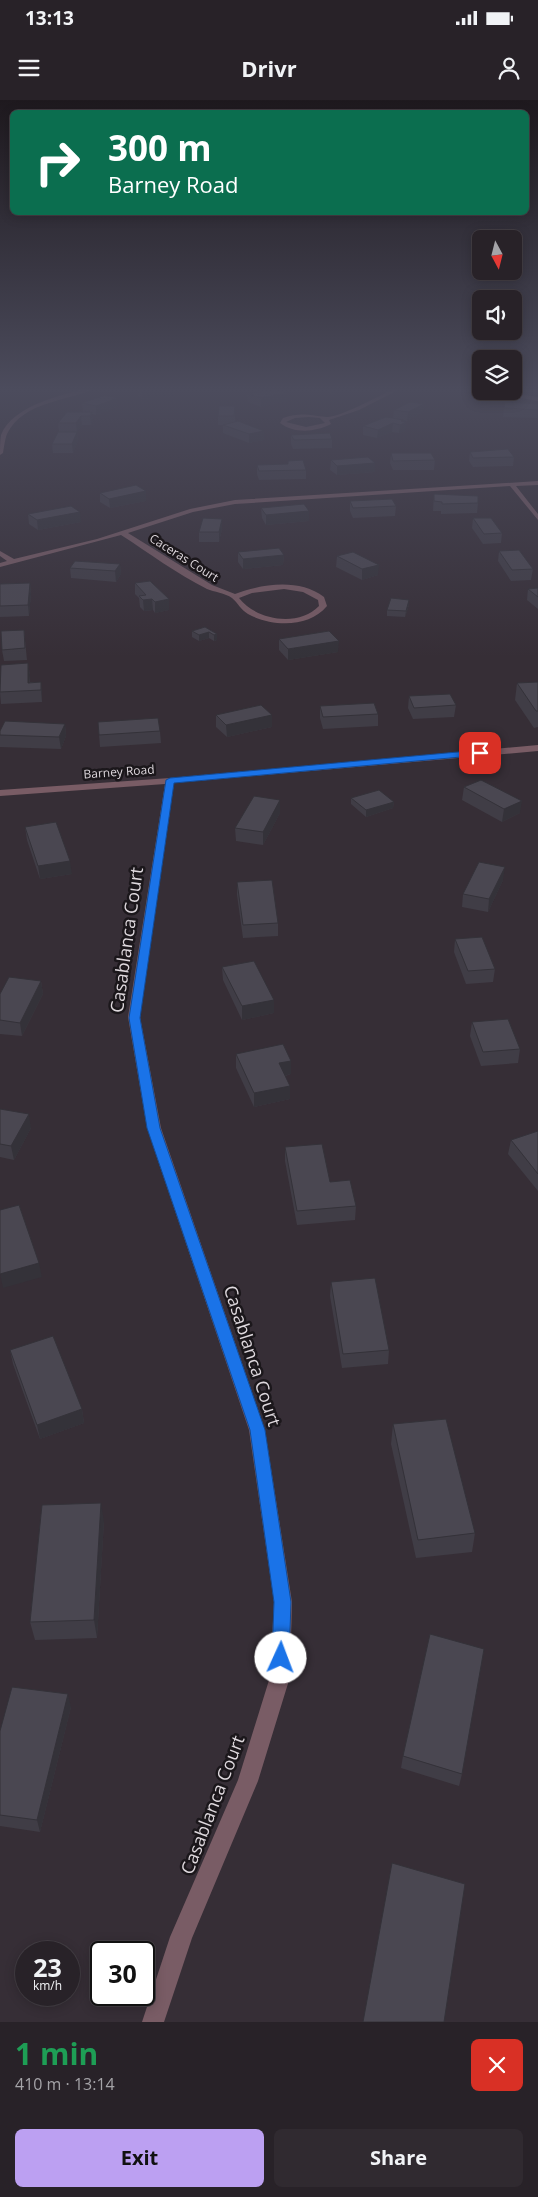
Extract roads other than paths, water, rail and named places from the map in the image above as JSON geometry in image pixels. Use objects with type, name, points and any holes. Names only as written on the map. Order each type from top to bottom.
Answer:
[{"type":"street","points":[[0,565],[64,550],[192,510],[234,502],[538,482]]},
{"type":"street","points":[[511,484],[538,518]]},
{"type":"street","name":"Caceras Court","points":[[123,533],[209,587],[235,597],[252,613],[275,620],[293,620],[310,616],[323,606],[323,602],[317,595],[296,588],[268,588],[241,593],[235,597]]},
{"type":"street","points":[[0,553],[13,562]]},
{"type":"street","name":"Barney Road","points":[[0,793],[538,748]]},
{"type":"street","name":"Casablanca Court","points":[[153,2022],[181,1937],[248,1781],[254,1762],[280,1677],[283,1602],[257,1430],[154,1128],[134,1018],[170,780]]}]
